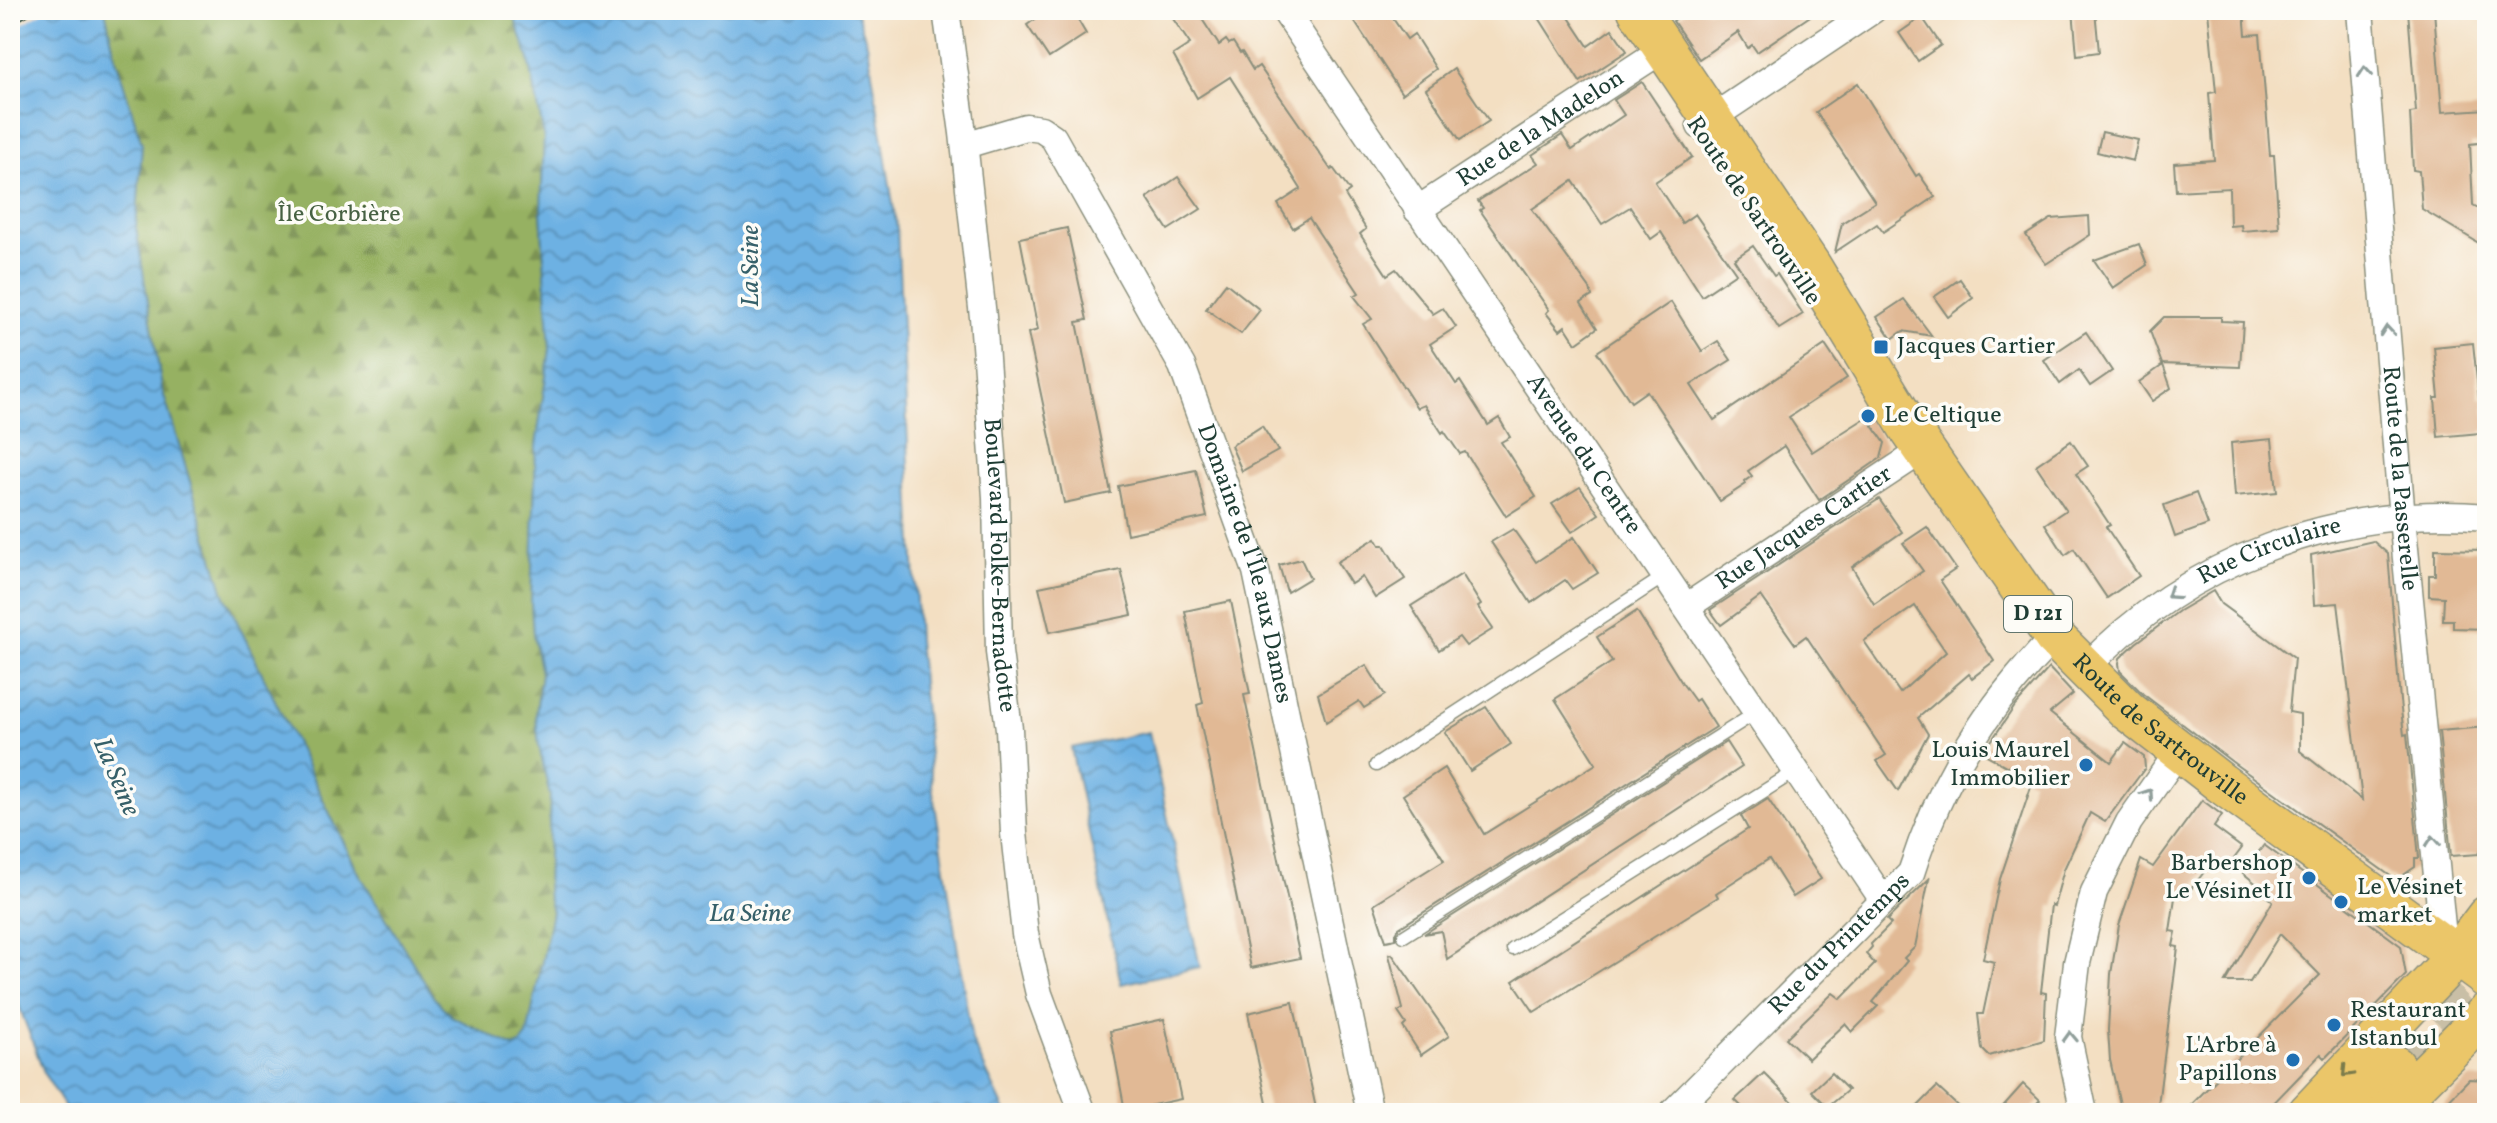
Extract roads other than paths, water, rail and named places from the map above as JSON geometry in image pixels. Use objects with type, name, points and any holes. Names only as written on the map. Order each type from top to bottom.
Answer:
[{"type":"main road","name":"Route de Sartrouville","points":[[1618,10],[1658,53]]},
{"type":"main road","name":"Route de Sartrouville","points":[[1638,10],[1658,53],[1705,123],[1810,265],[1895,408],[2054,637],[2128,711],[2462,961]]},
{"type":"main road","points":[[2308,1113],[2420,995],[2462,961],[2487,916]]},
{"type":"main road","points":[[2387,1113],[2487,1013]]},
{"type":"main road","points":[[2349,1113],[2395,1066]]},
{"type":"street","name":"Boulevard Folke-Bernadotte","points":[[946,10],[965,145],[983,317],[996,497],[999,652],[1009,729],[1014,833],[1025,934],[1039,994],[1083,1113]]},
{"type":"street","name":"Avenue du Centre","points":[[1284,10],[1883,900]]},
{"type":"street","points":[[1705,123],[1873,10]]},
{"type":"street","name":"Route de la Passerelle","points":[[2360,10],[2402,518],[2462,961]]},
{"type":"street","name":"Rue de la Madelon","points":[[1417,210],[1658,53]]},
{"type":"street","name":"Domaine de l'Île aux Dames","points":[[965,145],[1026,127],[1041,129],[1053,137],[1182,366],[1256,571],[1370,1113]]},
{"type":"street","name":"Rue Jacques Cartier","points":[[1686,607],[1923,450]]},
{"type":"street","name":"Rue Circulaire","points":[[2085,669],[2115,638],[2190,583],[2229,562],[2270,546],[2348,524],[2441,514],[2487,517]]},
{"type":"street","name":"Rue du Printemps","points":[[1679,1111],[1911,873],[1924,832],[1947,781],[1977,731],[2054,637]]},
{"type":"street","points":[[2084,1113],[2068,1037],[2077,963],[2094,892],[2129,822],[2179,751]]},
{"type":"lane","points":[[1376,765],[1665,576]]},
{"type":"lane","points":[[1404,936],[1757,712]]},
{"type":"lane","points":[[1513,949],[1796,771]]},
{"type":"water","name":"La Seine","points":[[10,10],[105,10],[115,56],[142,144],[136,228],[162,389],[225,597],[357,870],[434,998],[451,1016],[513,1047],[521,1044],[527,1036],[552,912],[547,893],[550,796],[539,746],[536,715],[541,673],[531,603],[536,446],[550,349],[541,212],[544,136],[529,59],[512,10],[856,10],[868,47],[897,229],[918,640],[932,785],[972,1041],[1006,1113],[69,1113],[45,1075],[10,982]]},
{"type":"water","points":[[1149,732],[1200,967],[1121,984],[1071,748]]},
{"type":"tunnel","points":[[2395,1066],[2487,984]]},
{"type":"railway","points":[[10,21],[29,10]]},
{"type":"place","name":"Jacques Cartier","points":[[1881,347]]},
{"type":"place","name":"Le Celtique","points":[[1868,416]]},
{"type":"place","name":"Louis Maurel Immobilier","points":[[2086,765]]},
{"type":"place","name":"Barbershop Le Vésinet II","points":[[2309,878]]},
{"type":"place","name":"Le Vésinet market","points":[[2341,902]]},
{"type":"place","name":"Restaurant Istanbul","points":[[2334,1025]]},
{"type":"place","name":"L'Arbre à Papillons","points":[[2293,1060]]},
{"type":"park label","name":"Île Corbière","points":[[339,215]]}]
